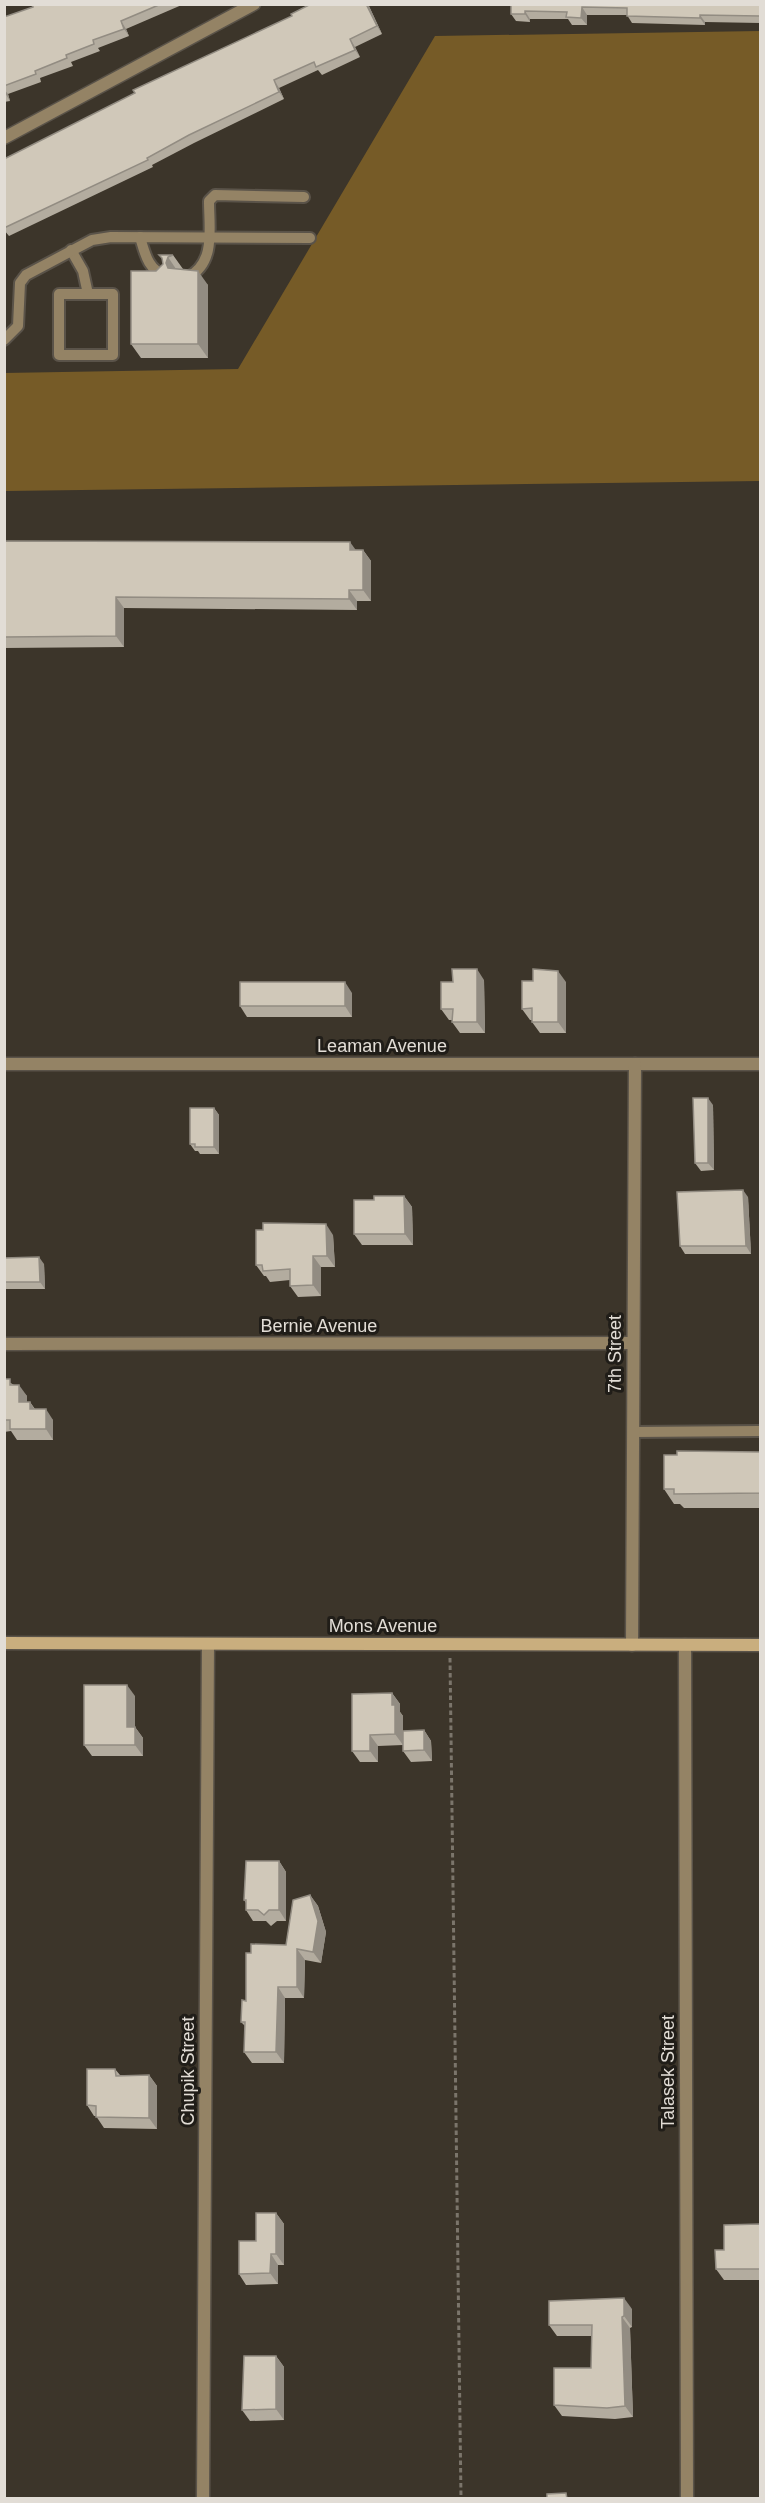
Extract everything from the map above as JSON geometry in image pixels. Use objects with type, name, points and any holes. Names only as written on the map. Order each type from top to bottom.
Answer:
[{"type":"street","points":[[4,138],[254,4]]},
{"type":"street","name":"Leaman Avenue","points":[[4,1064],[760,1064]]},
{"type":"street","name":"7th Street","points":[[632,1645],[635,1064]]},
{"type":"street","name":"Bernie Avenue","points":[[4,1344],[633,1343]]},
{"type":"street","name":"Mons Avenue","points":[[4,1643],[760,1645]]},
{"type":"street","name":"Chupik Street","points":[[203,2499],[208,1644]]},
{"type":"street","name":"Talasek Street","points":[[685,1645],[687,2499]]},
{"type":"lane","points":[[183,277],[189,277],[206,261],[209,252],[209,201],[214,195],[304,197]]},
{"type":"lane","points":[[140,237],[147,261],[156,273],[166,276]]},
{"type":"lane","points":[[4,340],[18,326],[20,283],[26,275],[92,240],[140,237],[310,238]]},
{"type":"lane","points":[[71,250],[83,271],[87,294]]},
{"type":"lane","points":[[59,294],[87,294],[113,294],[113,355],[59,355],[59,294]]},
{"type":"lane","points":[[633,1432],[760,1431]]},
{"type":"path","points":[[450,1644],[461,2499]]},
{"type":"shaded area","points":[[760,31],[760,481],[5,491],[4,373],[238,369],[435,36]]},
{"type":"building","points":[[32,4],[161,4],[121,21],[124,29],[93,40],[94,44],[66,55],[67,58],[35,71],[36,74],[4,86],[4,17],[33,7]]},
{"type":"building","points":[[311,4],[366,4],[377,26],[350,39],[355,50],[316,67],[314,62],[274,80],[279,92],[189,135],[147,158],[148,160],[4,228],[4,159],[135,93],[133,90],[292,16],[291,14]]},
{"type":"building","points":[[511,4],[760,4],[760,16],[700,15],[700,18],[627,16],[627,8],[582,7],[581,18],[566,17],[567,12],[525,11],[525,14],[511,14]]},
{"type":"building","points":[[159,255],[173,255],[168,257],[166,263],[168,268],[198,271],[198,344],[131,344],[131,271],[156,271],[163,264]]},
{"type":"building","points":[[4,541],[350,542],[350,550],[363,550],[363,590],[349,590],[349,599],[116,597],[116,636],[4,637]]},
{"type":"building","points":[[452,969],[477,969],[477,1022],[452,1022],[453,1009],[441,1009],[441,982],[453,982]]},
{"type":"building","points":[[533,969],[558,971],[558,1022],[532,1022],[532,1008],[522,1009],[522,981],[533,981]]},
{"type":"building","points":[[240,982],[345,982],[345,1006],[240,1006]]},
{"type":"building","points":[[693,1098],[708,1098],[708,1163],[695,1163]]},
{"type":"building","points":[[190,1108],[214,1108],[214,1147],[195,1147],[195,1144],[190,1144]]},
{"type":"building","points":[[743,1190],[746,1246],[680,1246],[677,1192]]},
{"type":"building","points":[[374,1196],[404,1196],[405,1234],[354,1234],[354,1200],[374,1200]]},
{"type":"building","points":[[263,1223],[326,1224],[327,1256],[313,1256],[313,1285],[290,1286],[290,1269],[263,1271],[262,1265],[256,1265],[256,1230],[263,1230]]},
{"type":"building","points":[[39,1257],[40,1282],[4,1282],[4,1258]]},
{"type":"building","points":[[4,1379],[10,1379],[10,1385],[19,1385],[19,1402],[30,1402],[30,1409],[46,1409],[46,1429],[10,1429],[10,1420],[4,1420]]},
{"type":"building","points":[[677,1451],[760,1452],[760,1493],[674,1494],[674,1489],[664,1489],[664,1455],[677,1455]]},
{"type":"building","points":[[84,1685],[127,1685],[127,1727],[135,1727],[135,1745],[84,1745]]},
{"type":"building","points":[[392,1693],[392,1705],[395,1705],[395,1734],[370,1735],[370,1751],[352,1751],[352,1694]]},
{"type":"building","points":[[424,1730],[424,1750],[403,1751],[403,1731]]},
{"type":"building","points":[[246,1861],[279,1861],[279,1910],[269,1910],[264,1915],[258,1910],[246,1910],[246,1900],[244,1900]]},
{"type":"building","points":[[310,1895],[318,1921],[313,1952],[297,1949],[297,1987],[278,1987],[276,2052],[244,2052],[245,2022],[241,2022],[242,2000],[246,2001],[246,1953],[251,1953],[251,1944],[286,1945],[293,1900]]},
{"type":"building","points":[[87,2069],[115,2069],[116,2076],[149,2075],[149,2118],[96,2117],[96,2106],[87,2105]]},
{"type":"building","points":[[256,2213],[276,2213],[276,2254],[271,2254],[270,2273],[239,2274],[239,2241],[256,2241]]},
{"type":"building","points":[[760,2224],[760,2269],[716,2269],[715,2250],[724,2250],[724,2225]]},
{"type":"building","points":[[624,2298],[624,2316],[622,2317],[625,2406],[607,2408],[554,2405],[554,2368],[591,2368],[592,2325],[549,2325],[549,2301]]},
{"type":"building","points":[[244,2356],[276,2356],[276,2409],[242,2410]]},
{"type":"building","points":[[566,2493],[567,2499],[547,2499],[547,2494]]}]
